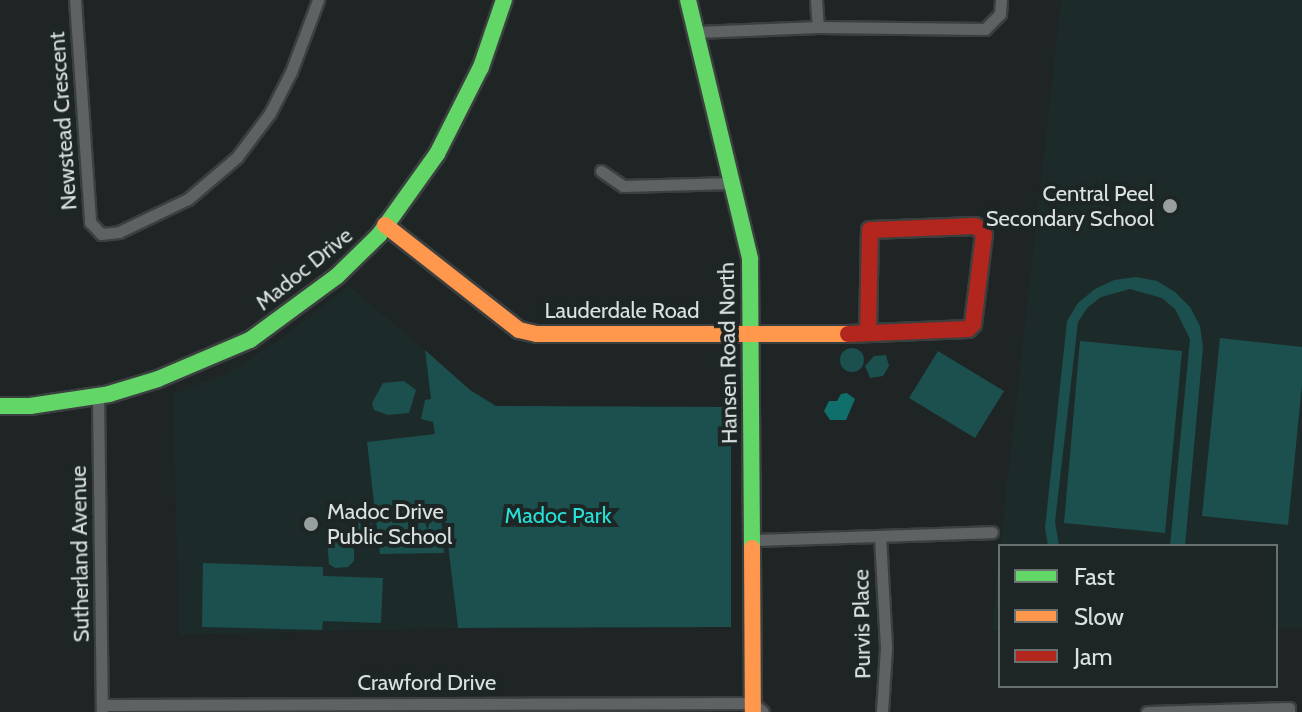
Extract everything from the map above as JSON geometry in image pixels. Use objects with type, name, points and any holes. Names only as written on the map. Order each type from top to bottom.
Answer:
[{"type":"street","name":"Newstead Crescent","points":[[75,0],[90,222],[101,234],[119,232],[188,199],[237,157],[270,113],[291,72],[318,0]]},
{"type":"street","name":"Madoc Drive","points":[[0,406],[30,406],[98,395],[158,379],[250,340],[337,276],[385,225],[437,154],[481,67],[504,0]]},
{"type":"street","name":"Hansen Road North","points":[[688,0],[750,259],[756,709]]},
{"type":"street","points":[[816,0],[818,27]]},
{"type":"street","points":[[697,32],[818,27],[985,29],[1000,14],[1001,0]]},
{"type":"street","points":[[601,171],[623,186],[733,183]]},
{"type":"street","name":"Lauderdale Road","points":[[385,225],[519,330],[537,334],[868,332],[968,329],[973,324],[984,235],[980,229],[975,226],[870,230],[868,332]]},
{"type":"street","name":"Sutherland Avenue","points":[[98,395],[102,708]]},
{"type":"street","name":"Purvis Place","points":[[754,540],[992,532]]},
{"type":"street","name":"Purvis Place","points":[[880,536],[886,648],[882,712]]},
{"type":"street","name":"Crawford Drive","points":[[102,708],[756,709]]},
{"type":"street","points":[[1147,712],[1289,708],[1289,712]]},
{"type":"shaded area","name":"Central Peel Secondary School","points":[[1061,0],[1302,0],[1302,628],[1278,628],[1278,544],[1000,544]]},
{"type":"shaded area","name":"Madoc Drive Public School","points":[[349,286],[425,350],[458,628],[179,635],[173,394],[228,373],[280,339]]},
{"type":"shaded area","points":[[847,393],[855,399],[846,420],[830,420],[824,411],[829,401],[837,401],[841,394]]},
{"type":"shaded area","points":[[998,567],[998,630],[992,630]]},
{"type":"green space","points":[[1136,277],[1157,281],[1175,292],[1190,307],[1200,326],[1203,347],[1185,544],[1170,544],[1190,339],[1175,309],[1162,298],[1130,289],[1101,297],[1087,308],[1078,322],[1055,522],[1059,544],[1048,544],[1045,528],[1067,321],[1078,303],[1095,289],[1114,280]]},
{"type":"green space","points":[[1220,338],[1302,347],[1302,385],[1288,525],[1202,516]]},
{"type":"green space","points":[[1080,341],[1182,351],[1165,533],[1064,523]]},
{"type":"green space","points":[[852,348],[860,352],[864,360],[860,368],[852,372],[844,368],[840,360],[844,352]]},
{"type":"green space","name":"Madoc Park","points":[[425,350],[470,390],[496,406],[731,407],[731,627],[458,628],[444,511],[440,505],[444,553],[380,554],[367,442],[435,434],[433,422],[421,419],[425,400],[431,399]]},
{"type":"green space","points":[[938,351],[1004,391],[975,438],[909,398]]},
{"type":"green space","points":[[886,355],[889,366],[883,376],[870,378],[865,366],[874,356]]},
{"type":"green space","points":[[404,381],[416,390],[409,413],[388,415],[374,410],[372,403],[383,383]]},
{"type":"green space","points":[[363,518],[370,521],[373,528],[370,535],[363,538],[356,535],[353,528],[356,521]]},
{"type":"green space","points":[[334,538],[354,549],[354,561],[348,567],[335,568],[329,564],[327,541]]},
{"type":"green space","points":[[203,563],[323,567],[323,576],[383,578],[381,623],[323,621],[322,630],[202,627]]},
{"type":"traffic: fast","points":[[0,406],[30,406],[109,394],[158,379],[250,340],[337,276],[379,235],[437,154],[481,67],[504,0]]},
{"type":"traffic: fast","points":[[688,0],[750,259],[752,548]]},
{"type":"traffic: slow","points":[[385,225],[519,330],[537,334],[848,334]]},
{"type":"traffic: slow","points":[[752,548],[753,712]]},
{"type":"traffic: jam","points":[[848,334],[968,329],[973,324],[984,235],[980,229],[975,226],[870,230],[868,332]]},
{"type":"place","name":"Central Peel Secondary School","points":[[1170,206]]},
{"type":"place","name":"Madoc Drive Public School","points":[[311,524]]}]
